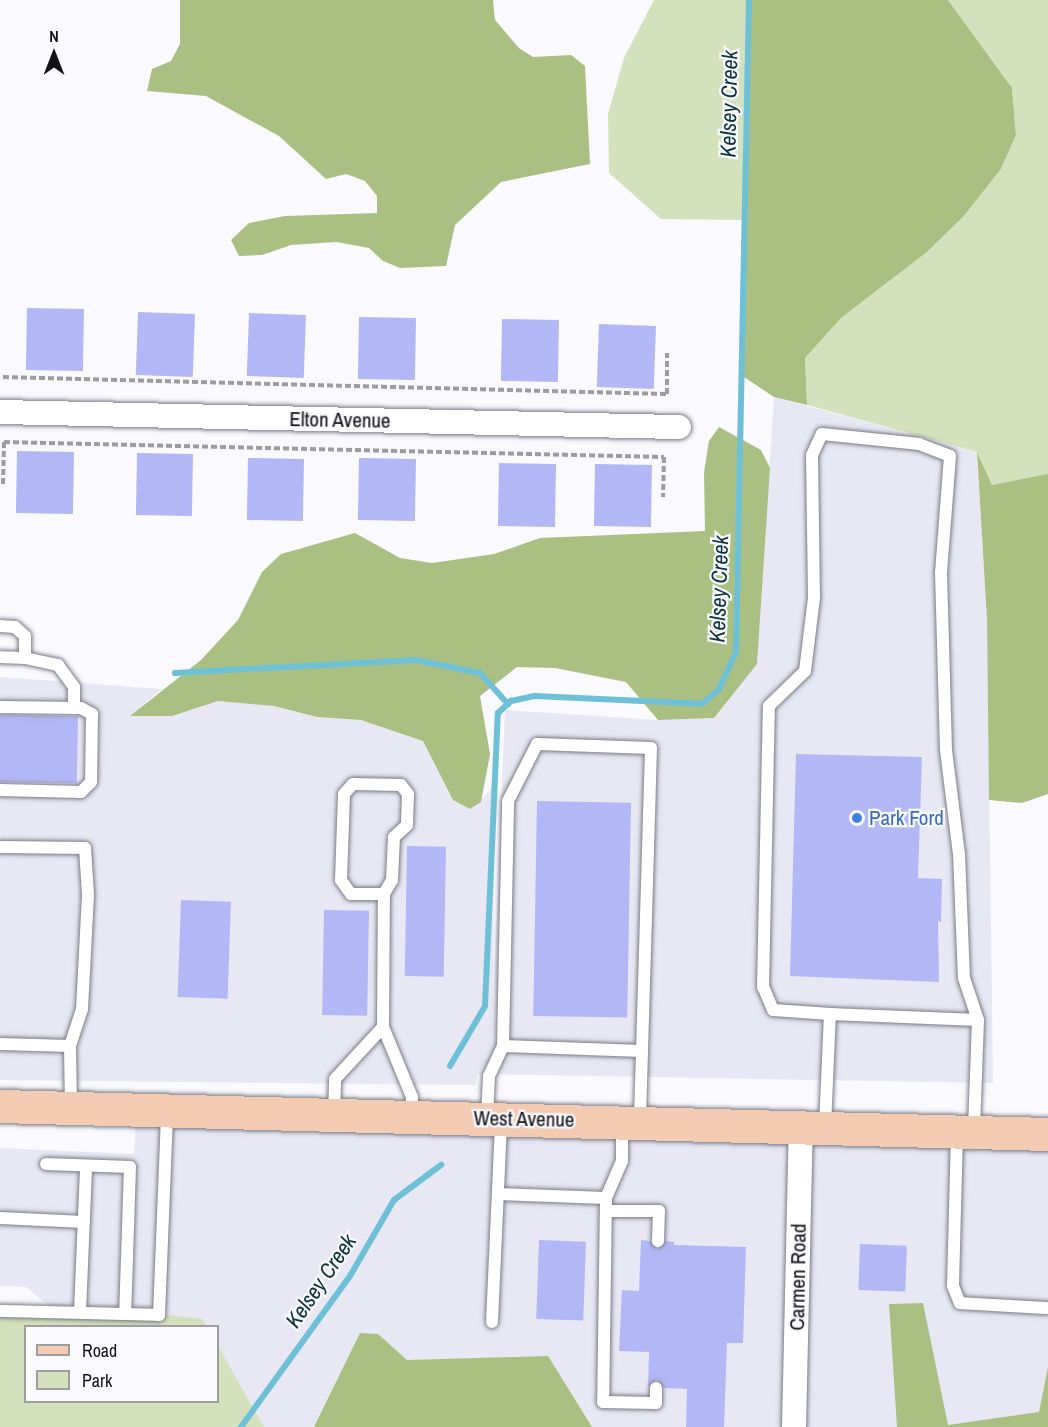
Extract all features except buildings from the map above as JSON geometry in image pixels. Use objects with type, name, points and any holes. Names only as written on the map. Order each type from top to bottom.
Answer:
[{"type":"main road","name":"West Avenue","points":[[0,1106],[1048,1134]]},
{"type":"street","name":"Elton Avenue","points":[[0,412],[680,428]]},
{"type":"street","name":"Carmen Road","points":[[794,1427],[813,1128]]},
{"type":"lane","points":[[978,1020],[773,1010],[763,987],[769,706],[805,671],[814,598],[812,455],[822,434],[919,444],[950,456],[941,572],[946,750],[959,854],[964,978],[978,1020],[965,1132],[953,1286],[960,1303],[1048,1308]]},
{"type":"lane","points":[[0,626],[15,627],[25,636],[25,658]]},
{"type":"lane","points":[[0,657],[25,658],[58,664],[74,687],[74,708]]},
{"type":"lane","points":[[0,707],[74,708],[92,714],[91,782],[81,792],[0,790]]},
{"type":"lane","points":[[492,1322],[498,1194],[489,1076],[503,1046],[508,801],[537,744],[651,748],[642,1052],[631,1122],[606,1205],[603,1402],[656,1403],[656,1388]]},
{"type":"lane","points":[[384,894],[351,894],[341,879],[344,794],[353,784],[401,785],[408,794],[407,825],[394,837],[392,880],[384,894],[384,1027],[412,1097],[411,1116]]},
{"type":"lane","points":[[0,847],[85,848],[88,895],[82,1009],[69,1046],[70,1108]]},
{"type":"lane","points":[[813,1128],[830,1014]]},
{"type":"lane","points":[[334,1114],[335,1079],[384,1027]]},
{"type":"lane","points":[[0,1044],[69,1046]]},
{"type":"lane","points":[[503,1046],[642,1052]]},
{"type":"lane","points":[[0,1311],[159,1315],[167,1110]]},
{"type":"lane","points":[[46,1164],[130,1167],[125,1314]]},
{"type":"lane","points":[[80,1312],[86,1166]]},
{"type":"lane","points":[[498,1194],[659,1212],[658,1241]]},
{"type":"lane","points":[[0,1218],[84,1222]]},
{"type":"path","points":[[3,377],[667,394],[668,352]]},
{"type":"path","points":[[3,484],[4,442],[664,457],[663,497]]},
{"type":"shaded area","points":[[774,397],[977,452],[987,620],[993,1083],[478,1074],[475,1085],[0,1080],[0,677],[161,689],[131,716],[172,716],[218,701],[274,706],[317,717],[361,720],[423,740],[453,800],[470,809],[494,787],[493,1002],[505,710],[658,720],[714,718],[757,663]]},
{"type":"shaded area","points":[[137,1109],[1048,1134],[1048,1427],[0,1427],[0,1311],[55,1311],[26,1287],[0,1286],[0,1148],[134,1154]]},
{"type":"green space","points":[[180,0],[493,0],[495,20],[519,48],[533,57],[571,55],[585,66],[590,164],[501,182],[455,225],[446,266],[400,268],[383,261],[369,248],[336,242],[291,245],[262,255],[239,256],[231,240],[249,223],[285,216],[377,213],[377,196],[365,181],[346,174],[326,179],[279,136],[206,96],[147,91],[152,69],[171,61],[180,44]]},
{"type":"green space","points":[[654,0],[749,0],[744,220],[661,219],[609,173],[608,114],[624,58]]},
{"type":"green space","points":[[749,0],[948,0],[1012,88],[1016,135],[1001,169],[963,217],[927,252],[841,318],[805,358],[807,405],[774,397],[741,375]]},
{"type":"green space","points":[[948,0],[1048,0],[1048,474],[1029,480],[992,485],[977,452],[807,405],[805,358],[841,318],[927,252],[963,217],[1001,169],[1016,135],[1012,88]]},
{"type":"green space","points":[[719,427],[761,450],[770,468],[757,664],[714,718],[658,720],[626,682],[555,668],[517,667],[480,696],[490,754],[481,802],[470,809],[453,800],[423,741],[361,720],[317,717],[274,706],[218,701],[172,716],[130,716],[201,660],[238,620],[262,572],[281,554],[355,533],[400,558],[432,563],[494,554],[540,538],[705,531],[704,472],[709,441]]},
{"type":"green space","points":[[977,452],[992,485],[1048,474],[1048,794],[1022,803],[989,800],[987,620]]},
{"type":"green space","points":[[923,1303],[948,1425],[1039,1412],[1048,1367],[1048,1427],[897,1427],[889,1304]]},
{"type":"green space","points":[[0,1312],[159,1314],[202,1319],[205,1325],[24,1325],[24,1403],[219,1403],[219,1348],[264,1427],[0,1427]]},
{"type":"green space","points":[[360,1333],[378,1334],[407,1360],[548,1356],[592,1427],[314,1427]]},
{"type":"waterway","name":"Kelsey Creek","points":[[450,1066],[485,1006],[498,713],[511,701],[535,696],[702,704],[719,689],[736,652],[749,0]]},
{"type":"waterway","points":[[175,673],[416,660],[480,673],[508,704]]},
{"type":"waterway","name":"Kelsey Creek","points":[[241,1427],[350,1276],[394,1200],[441,1165]]},
{"type":"place","name":"Park Ford","points":[[857,818]]}]
